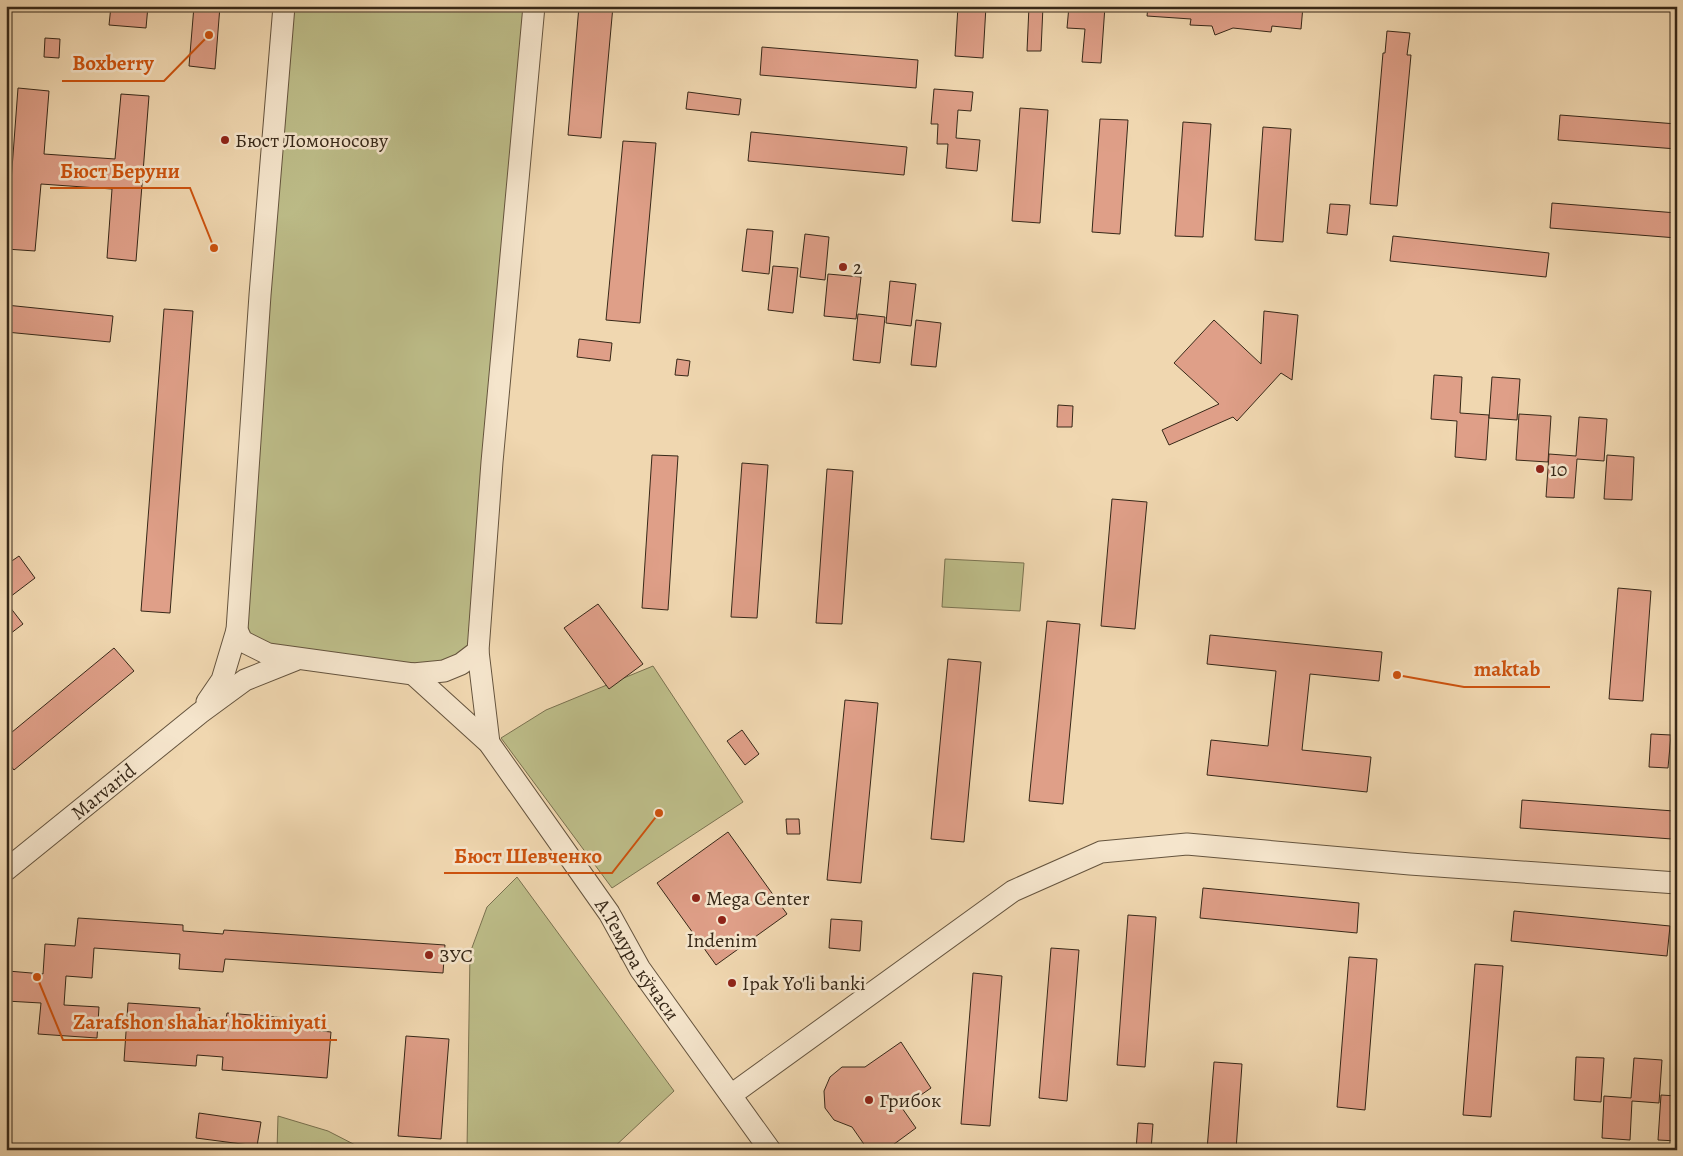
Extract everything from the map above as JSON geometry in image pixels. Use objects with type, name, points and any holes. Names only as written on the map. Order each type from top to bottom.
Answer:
[{"type":"street","points":[[200,713],[222,680],[237,630],[260,295],[284,6]]},
{"type":"street","points":[[489,743],[478,651],[492,462],[534,6]]},
{"type":"street","points":[[237,630],[242,641],[252,648],[268,654],[413,674],[444,671],[461,664],[478,651]]},
{"type":"street","points":[[200,713],[245,680],[296,659]]},
{"type":"street","name":"А.Темура кўчаси","points":[[413,674],[489,743],[609,913],[640,969],[770,1150]]},
{"type":"street","name":"Marvarid","points":[[6,870],[200,713]]},
{"type":"street","points":[[731,1095],[1013,891],[1101,852],[1187,844],[1410,864],[1677,883]]},
{"type":"green space","points":[[284,6],[534,6],[478,651],[444,671],[242,641]]},
{"type":"green space","points":[[945,559],[1024,563],[1020,611],[942,607]]},
{"type":"green space","points":[[653,666],[743,802],[612,888],[501,738],[546,710]]},
{"type":"green space","points":[[517,877],[674,1091],[611,1150],[467,1150],[470,953],[487,907]]},
{"type":"green space","points":[[278,1116],[328,1131],[365,1150],[277,1150]]},
{"type":"building","points":[[111,6],[148,6],[146,28],[109,25]]},
{"type":"building","points":[[194,6],[220,6],[215,69],[189,66]]},
{"type":"building","points":[[579,6],[613,6],[601,138],[568,135]]},
{"type":"building","points":[[958,6],[986,6],[983,58],[955,56]]},
{"type":"building","points":[[1029,6],[1043,6],[1041,51],[1027,51]]},
{"type":"building","points":[[1069,6],[1105,6],[1101,63],[1082,62],[1085,29],[1067,28]]},
{"type":"building","points":[[1148,6],[1303,6],[1301,29],[1272,26],[1271,32],[1233,28],[1215,35],[1212,26],[1190,25],[1191,19],[1147,16]]},
{"type":"building","points":[[1387,31],[1410,33],[1407,55],[1411,55],[1397,206],[1370,204],[1383,53],[1385,53]]},
{"type":"building","points":[[45,38],[60,39],[59,58],[44,57]]},
{"type":"building","points":[[762,47],[918,60],[916,88],[760,75]]},
{"type":"building","points":[[18,88],[49,91],[44,154],[115,159],[121,94],[149,96],[136,261],[107,258],[112,189],[41,184],[35,251],[6,249]]},
{"type":"building","points":[[934,89],[973,92],[971,111],[958,110],[956,138],[980,140],[977,171],[946,168],[948,144],[937,144],[938,124],[931,124]]},
{"type":"building","points":[[688,92],[741,99],[739,115],[686,109]]},
{"type":"building","points":[[1020,108],[1048,110],[1040,223],[1012,221]]},
{"type":"building","points":[[1560,115],[1677,124],[1677,149],[1558,140]]},
{"type":"building","points":[[1100,119],[1128,120],[1120,234],[1092,232]]},
{"type":"building","points":[[1183,122],[1211,124],[1203,237],[1175,236]]},
{"type":"building","points":[[1263,127],[1291,129],[1283,242],[1255,240]]},
{"type":"building","points":[[751,132],[907,147],[904,175],[748,161]]},
{"type":"building","points":[[623,141],[656,143],[640,323],[606,320]]},
{"type":"building","points":[[1552,203],[1677,213],[1677,238],[1550,228]]},
{"type":"building","points":[[1330,204],[1350,205],[1347,235],[1327,233]]},
{"type":"building","points":[[747,229],[773,231],[769,274],[742,271]]},
{"type":"building","points":[[805,234],[829,237],[825,280],[800,277]]},
{"type":"building","points":[[1393,236],[1549,253],[1546,277],[1390,261]]},
{"type":"building","points":[[773,266],[798,268],[793,313],[768,310]]},
{"type":"building","points":[[828,274],[861,277],[856,319],[824,316]]},
{"type":"building","points":[[890,281],[916,284],[911,326],[886,323]]},
{"type":"building","points":[[6,305],[113,316],[110,342],[6,332]]},
{"type":"building","points":[[164,309],[193,311],[170,613],[141,611]]},
{"type":"building","points":[[1264,311],[1298,315],[1292,380],[1281,373],[1237,421],[1233,417],[1169,445],[1162,430],[1219,404],[1174,363],[1214,320],[1261,364]]},
{"type":"building","points":[[858,314],[885,317],[880,363],[853,360]]},
{"type":"building","points":[[916,320],[941,323],[936,367],[911,365]]},
{"type":"building","points":[[579,339],[612,343],[610,361],[577,357]]},
{"type":"building","points":[[677,359],[690,361],[688,376],[675,375]]},
{"type":"building","points":[[1434,375],[1462,377],[1460,413],[1489,415],[1486,460],[1455,457],[1457,421],[1431,419]]},
{"type":"building","points":[[1492,377],[1520,379],[1517,420],[1489,418]]},
{"type":"building","points":[[1058,405],[1073,406],[1072,427],[1057,427]]},
{"type":"building","points":[[1519,414],[1551,416],[1548,462],[1516,460]]},
{"type":"building","points":[[1579,417],[1607,419],[1604,461],[1577,459],[1574,498],[1546,497],[1549,454],[1576,456]]},
{"type":"building","points":[[652,455],[678,456],[668,610],[642,608]]},
{"type":"building","points":[[1607,455],[1634,457],[1632,500],[1604,499]]},
{"type":"building","points":[[742,463],[768,465],[757,618],[731,617]]},
{"type":"building","points":[[827,469],[853,471],[842,624],[816,623]]},
{"type":"building","points":[[1112,499],[1147,502],[1135,629],[1101,626]]},
{"type":"building","points":[[19,556],[35,578],[6,600],[6,565]]},
{"type":"building","points":[[1618,588],[1651,591],[1643,701],[1609,699]]},
{"type":"building","points":[[6,602],[23,624],[6,637]]},
{"type":"building","points":[[598,604],[643,664],[609,689],[564,628]]},
{"type":"building","points":[[1047,621],[1080,624],[1063,804],[1029,801]]},
{"type":"building","points":[[1210,635],[1382,652],[1379,681],[1310,674],[1302,750],[1371,757],[1367,792],[1207,775],[1211,740],[1268,746],[1276,671],[1207,664]]},
{"type":"building","points":[[114,648],[134,671],[14,770],[6,760],[6,737]]},
{"type":"building","points":[[948,659],[981,662],[964,842],[931,839]]},
{"type":"building","points":[[845,700],[878,703],[861,883],[827,880]]},
{"type":"building","points":[[742,730],[759,754],[745,765],[727,741]]},
{"type":"building","points":[[1651,734],[1671,735],[1668,768],[1649,767]]},
{"type":"building","points":[[1522,800],[1674,811],[1672,839],[1520,828]]},
{"type":"building","points":[[786,819],[799,819],[800,834],[787,834]]},
{"type":"building","points":[[728,832],[787,914],[716,965],[657,883]]},
{"type":"building","points":[[1203,888],[1359,903],[1357,933],[1200,918]]},
{"type":"building","points":[[1514,911],[1670,926],[1667,956],[1511,941]]},
{"type":"building","points":[[1128,915],[1156,917],[1145,1067],[1117,1065]]},
{"type":"building","points":[[78,918],[183,925],[183,931],[223,934],[224,930],[445,945],[443,973],[225,959],[223,972],[179,969],[180,954],[94,948],[92,978],[66,976],[64,1005],[99,1007],[97,1038],[38,1034],[41,1003],[6,1001],[8,971],[43,974],[45,944],[75,946]]},
{"type":"building","points":[[831,919],[862,921],[860,951],[829,948]]},
{"type":"building","points":[[1051,948],[1079,950],[1067,1101],[1039,1098]]},
{"type":"building","points":[[1349,957],[1377,959],[1365,1110],[1337,1107]]},
{"type":"building","points":[[1475,964],[1503,966],[1491,1117],[1463,1115]]},
{"type":"building","points":[[973,973],[1002,976],[990,1126],[961,1124]]},
{"type":"building","points":[[128,1003],[200,1008],[199,1017],[226,1019],[227,1013],[311,1020],[311,1030],[331,1032],[327,1078],[222,1070],[223,1057],[197,1055],[196,1066],[124,1061]]},
{"type":"building","points":[[406,1036],[449,1039],[441,1139],[398,1136]]},
{"type":"building","name":"Грибок","points":[[901,1042],[931,1088],[902,1108],[916,1128],[886,1150],[868,1150],[852,1127],[834,1120],[825,1108],[824,1091],[830,1077],[842,1067],[865,1067]]},
{"type":"building","points":[[1576,1057],[1604,1058],[1601,1102],[1574,1100]]},
{"type":"building","points":[[1634,1058],[1662,1060],[1659,1103],[1632,1101],[1630,1140],[1602,1138],[1604,1096],[1631,1098]]},
{"type":"building","points":[[1214,1062],[1242,1064],[1236,1150],[1207,1150]]},
{"type":"building","points":[[1661,1095],[1677,1096],[1677,1141],[1658,1140]]},
{"type":"building","points":[[199,1113],[261,1122],[257,1146],[196,1138]]},
{"type":"building","points":[[1138,1123],[1153,1124],[1151,1150],[1136,1150]]},
{"type":"place","name":"Boxberry","points":[[209,35]]},
{"type":"place","name":"Бюст Ломоносову","points":[[225,140]]},
{"type":"place","name":"Бюст Беруни","points":[[214,248]]},
{"type":"place","name":"2","points":[[843,267]]},
{"type":"place","name":"10","points":[[1540,469]]},
{"type":"place","name":"maktab","points":[[1397,675]]},
{"type":"place","name":"Бюст Шевченко","points":[[659,813]]},
{"type":"place","name":"Mega Center","points":[[696,898]]},
{"type":"place","name":"Indenim","points":[[722,920]]},
{"type":"place","name":"ЗУС","points":[[429,955]]},
{"type":"place","name":"Zarafshon shahar hokimiyati","points":[[37,977]]},
{"type":"place","name":"Ipak Yo'li banki","points":[[732,983]]},
{"type":"place","name":"Грибок","points":[[869,1100]]}]
